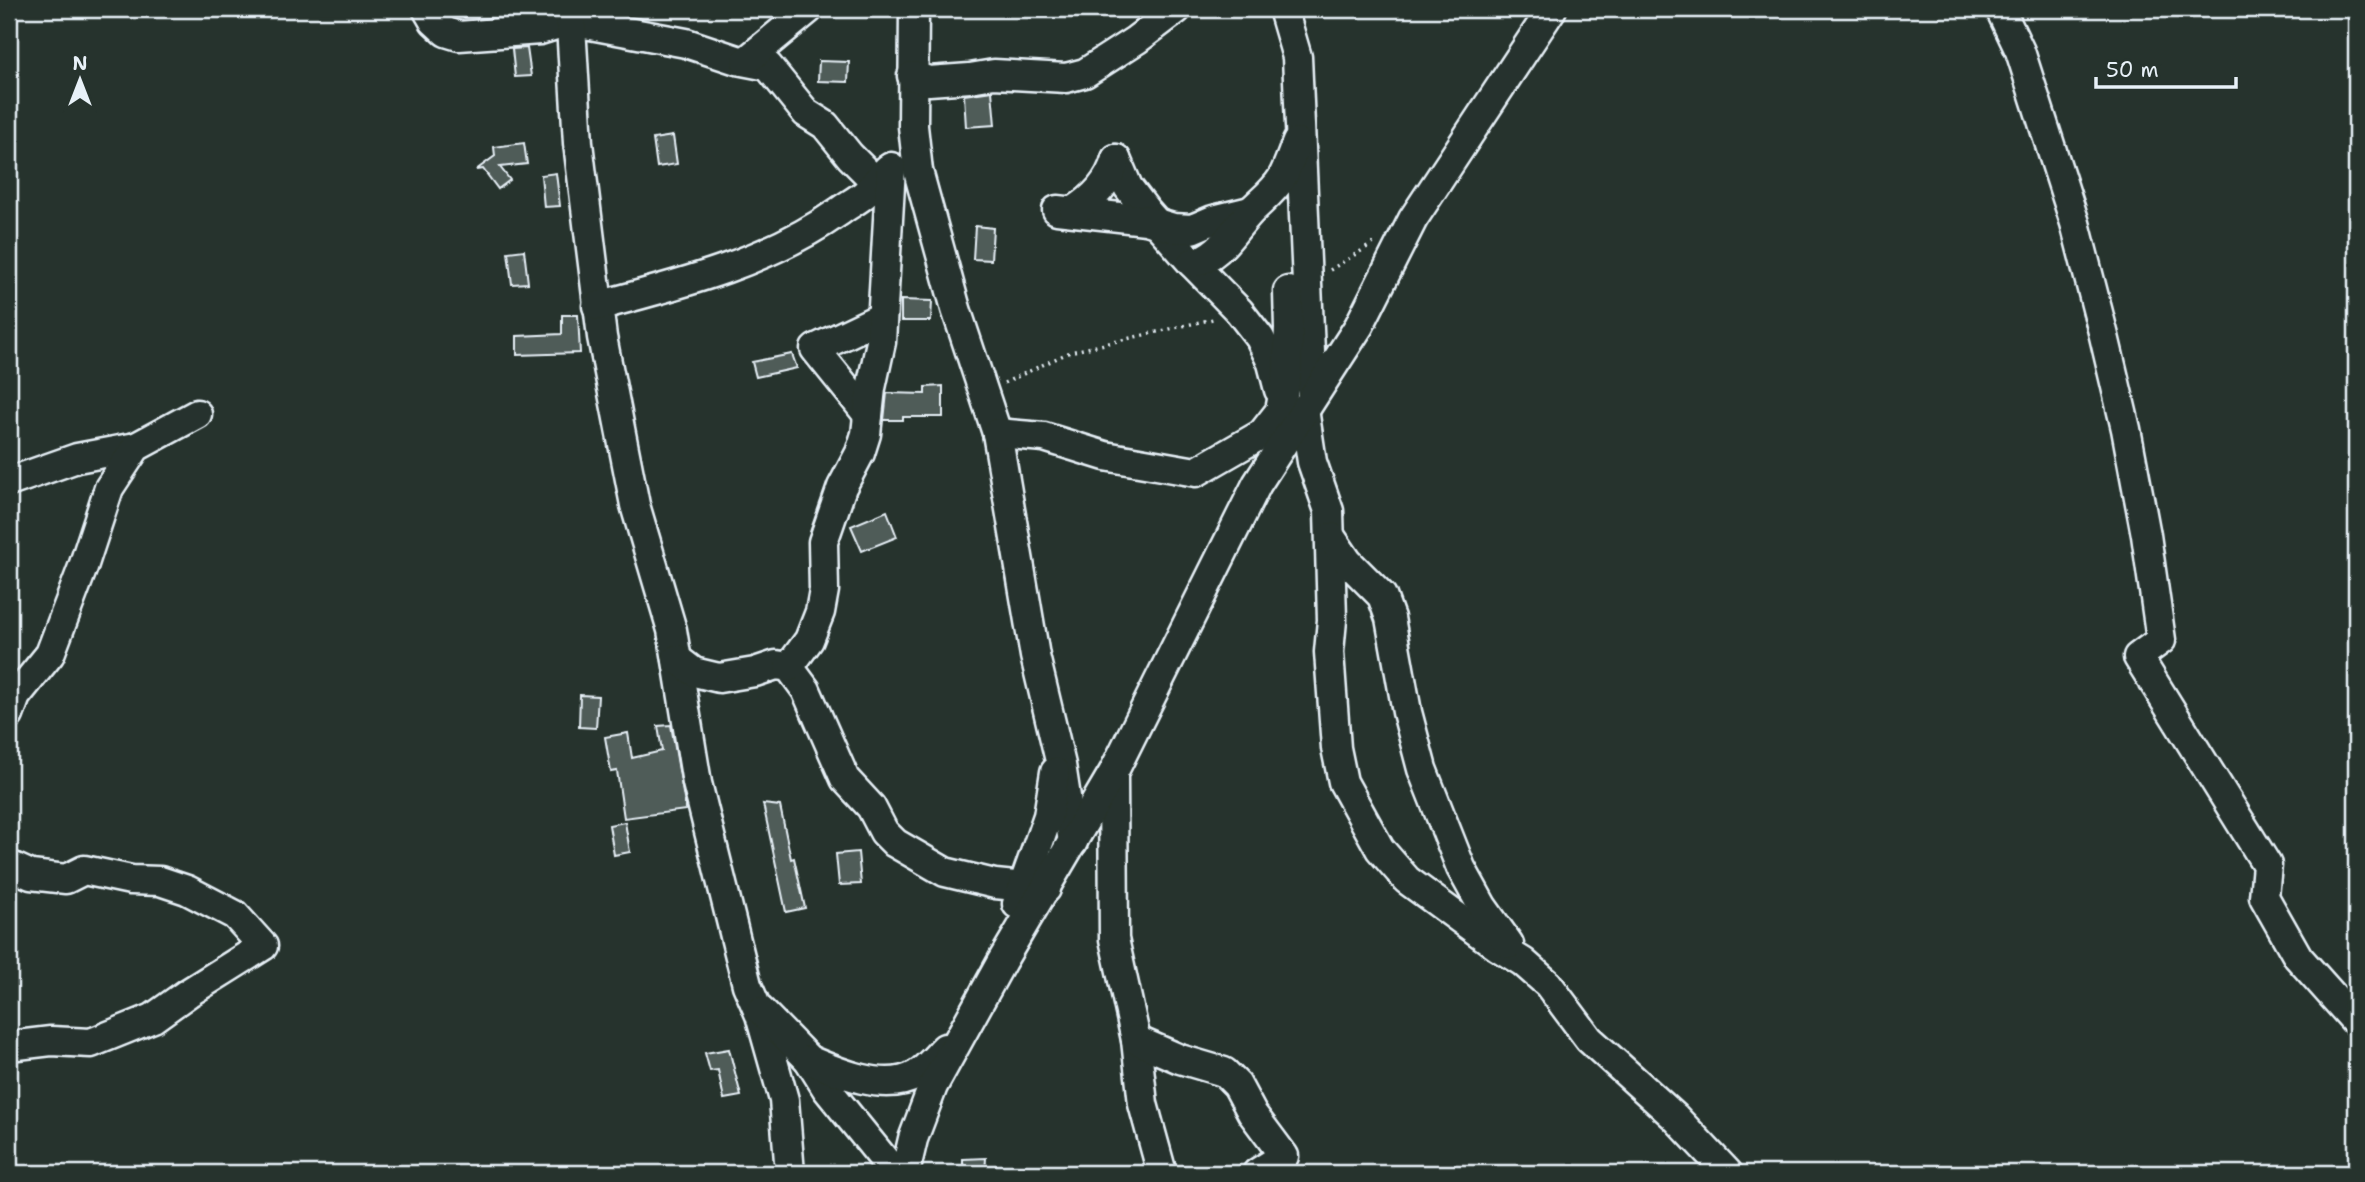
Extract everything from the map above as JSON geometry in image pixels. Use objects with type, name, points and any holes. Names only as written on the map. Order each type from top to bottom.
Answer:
[{"type":"street","points":[[427,9],[434,21],[446,32],[459,36],[540,30],[570,15],[768,66],[806,113],[825,125],[849,156],[883,174]]},
{"type":"street","points":[[746,61],[809,9]]},
{"type":"street","points":[[914,9],[913,126],[918,171],[933,232],[997,433],[1035,656],[1054,737],[1073,842]]},
{"type":"street","points":[[912,76],[929,81],[994,74],[1066,78],[1084,73],[1136,40],[1177,9]]},
{"type":"street","points":[[1283,9],[1297,57],[1300,136],[1298,405],[1312,462],[1329,510],[1332,715],[1343,782],[1380,849],[1407,880],[1497,946],[1524,962]]},
{"type":"street","points":[[1034,888],[1073,842],[1113,773],[1298,405],[1359,326],[1413,219],[1552,9]]},
{"type":"street","points":[[2000,9],[2021,51],[2075,223],[2126,429],[2146,535],[2161,640],[2138,657],[2267,865],[2264,897],[2298,957],[2356,1022]]},
{"type":"street","points":[[570,15],[578,143],[597,306],[635,505],[672,630],[697,783],[747,985],[757,1007],[784,1100],[790,1173]]},
{"type":"street","points":[[597,306],[678,285],[744,262],[796,238],[866,192],[883,174],[913,126]]},
{"type":"street","points":[[1192,263],[1201,261],[1226,242],[1282,179],[1300,136]]},
{"type":"street","points":[[1250,212],[1213,220],[1192,229],[1158,224],[1146,220],[1065,211],[1099,191],[1108,181],[1116,159],[1128,187],[1158,224],[1192,263],[1239,311],[1260,338],[1278,382],[1298,405]]},
{"type":"street","points":[[789,667],[809,640],[820,612],[824,590],[823,542],[842,487],[860,453],[866,434],[882,317],[883,174]]},
{"type":"street","points":[[868,415],[815,349],[882,317]]},
{"type":"street","points":[[997,433],[1044,438],[1105,456],[1196,472],[1262,434],[1298,405]]},
{"type":"street","points":[[9,482],[77,458],[136,447],[197,414]]},
{"type":"street","points":[[9,715],[16,696],[50,654],[83,568],[109,488],[136,447]]},
{"type":"street","points":[[1331,537],[1348,562],[1382,596],[1391,618],[1407,712],[1422,769],[1461,868],[1482,906],[1524,962],[1548,984],[1589,1039],[1675,1117],[1728,1173]]},
{"type":"street","points":[[677,659],[694,672],[719,678],[755,672],[776,665],[789,667],[806,690],[845,779],[871,807],[884,832],[895,843],[945,872],[1034,888]]},
{"type":"street","points":[[905,1173],[913,1139],[933,1086],[1002,961],[1034,888],[1055,775],[1054,737]]},
{"type":"street","points":[[1113,773],[1114,939],[1136,1040],[1143,1104],[1156,1157],[1163,1173]]},
{"type":"street","points":[[9,865],[31,876],[66,879],[84,870],[131,880],[160,881],[187,890],[235,915],[263,946],[153,1018],[91,1043],[51,1041],[9,1046]]},
{"type":"street","points":[[757,1007],[809,1060],[827,1089],[895,1173]]},
{"type":"street","points":[[809,1060],[838,1073],[872,1081],[899,1081],[916,1075],[961,1033]]},
{"type":"street","points":[[1136,1040],[1180,1059],[1224,1072],[1231,1077],[1252,1113],[1284,1156],[1258,1173]]},
{"type":"path","points":[[1297,287],[1384,237]]},
{"type":"path","points":[[984,394],[1070,352],[1239,311]]},
{"type":"building","points":[[527,48],[531,76],[515,77],[512,49]]},
{"type":"building","points":[[819,61],[849,62],[848,82],[818,81]]},
{"type":"building","points":[[992,91],[995,125],[966,127],[964,95]]},
{"type":"building","points":[[673,136],[677,164],[657,167],[653,139]]},
{"type":"building","points":[[524,143],[527,164],[500,167],[510,180],[498,189],[483,169],[476,170],[495,156],[494,147]]},
{"type":"building","points":[[556,173],[560,206],[544,207],[541,175]]},
{"type":"building","points":[[975,226],[993,228],[991,260],[973,259]]},
{"type":"building","points":[[524,250],[528,283],[512,284],[508,252]]},
{"type":"building","points":[[901,300],[932,301],[931,321],[901,321]]},
{"type":"building","points":[[562,315],[578,315],[580,353],[517,355],[517,336],[562,334]]},
{"type":"building","points":[[792,354],[797,368],[756,377],[752,362]]},
{"type":"building","points":[[943,386],[943,417],[884,420],[887,393],[925,394],[925,387]]},
{"type":"building","points":[[887,511],[897,537],[862,551],[851,526]]},
{"type":"building","points":[[580,695],[598,696],[596,728],[579,727]]},
{"type":"building","points":[[671,725],[686,810],[624,818],[617,771],[611,772],[605,737],[628,733],[632,758],[662,751],[658,726]]},
{"type":"building","points":[[763,804],[780,806],[805,908],[786,912]]},
{"type":"building","points":[[625,822],[630,852],[614,855],[609,825]]},
{"type":"building","points":[[858,852],[861,884],[839,885],[836,854]]},
{"type":"building","points":[[729,1049],[741,1096],[724,1099],[718,1070],[710,1071],[705,1053]]},
{"type":"building","points":[[986,1158],[985,1173],[963,1173],[963,1159]]}]
